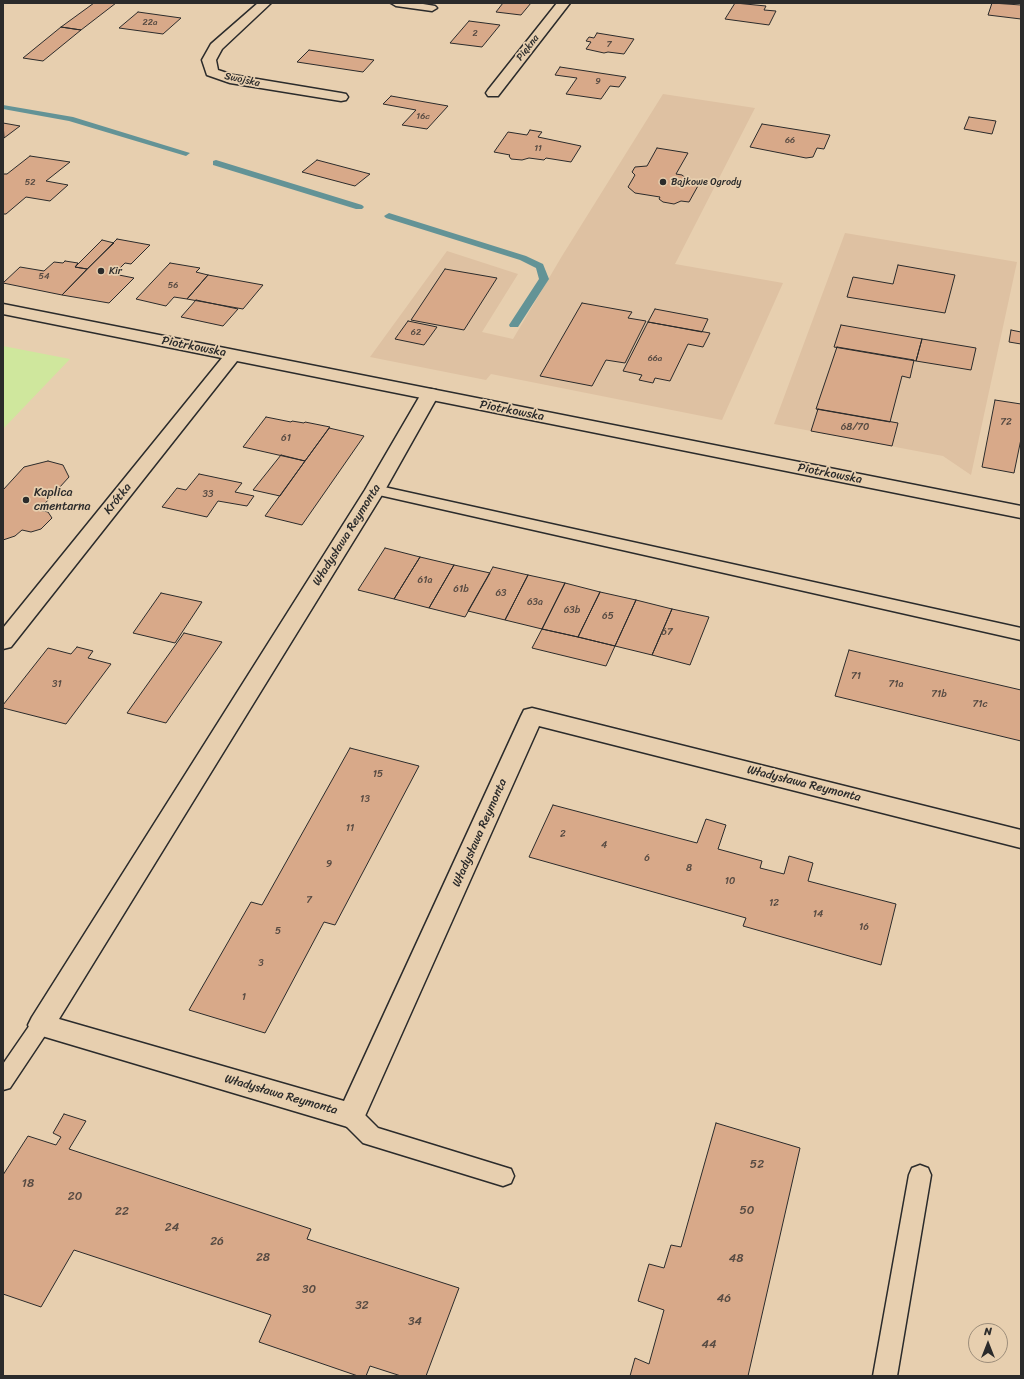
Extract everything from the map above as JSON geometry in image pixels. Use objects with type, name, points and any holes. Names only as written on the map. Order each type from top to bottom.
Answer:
[{"type":"street","name":"Swojska","points":[[265,3],[216,47],[209,60],[212,72],[230,79],[341,97]]},
{"type":"street","name":"Piękna","points":[[493,93],[564,3]]},
{"type":"street","name":"Piotrkowska","points":[[3,309],[1021,512]]},
{"type":"street","name":"Krótka","points":[[3,642],[234,355]]},
{"type":"street","name":"Władysława Reymonta","points":[[430,394],[375,490],[40,1025],[351,1116],[532,716],[1021,839]]},
{"type":"lane","points":[[396,3],[432,8]]},
{"type":"lane","points":[[375,490],[1021,634]]},
{"type":"lane","points":[[3,1082],[40,1025]]},
{"type":"lane","points":[[351,1116],[371,1136],[503,1176]]},
{"type":"lane","points":[[885,1376],[920,1176]]},
{"type":"shaded area","points":[[663,94],[755,108],[675,264],[783,283],[722,420],[491,374],[486,380],[370,357],[447,251],[518,274],[482,332],[513,339],[562,256]]},
{"type":"shaded area","points":[[845,233],[1017,262],[971,475],[943,456],[774,424]]},
{"type":"green space","points":[[3,346],[70,359],[3,429]]},
{"type":"building","points":[[94,3],[116,3],[81,30],[61,27]]},
{"type":"building","points":[[503,3],[531,3],[521,15],[496,12]]},
{"type":"building","points":[[735,3],[766,6],[764,10],[776,11],[769,25],[725,19]]},
{"type":"building","points":[[992,3],[1021,5],[1021,19],[988,15]]},
{"type":"building","points":[[138,12],[181,18],[163,34],[119,28]]},
{"type":"building","points":[[469,21],[500,25],[482,47],[450,43]]},
{"type":"building","points":[[61,27],[81,30],[43,61],[23,58]]},
{"type":"building","points":[[597,33],[634,39],[624,54],[604,53],[586,49],[591,42],[586,41],[589,37],[594,38]]},
{"type":"building","points":[[309,50],[374,60],[363,72],[297,62]]},
{"type":"building","points":[[560,67],[626,77],[619,87],[610,86],[601,99],[566,94],[577,78],[555,75]]},
{"type":"building","points":[[391,96],[448,106],[427,129],[402,125],[416,110],[383,104]]},
{"type":"building","points":[[969,117],[996,121],[992,134],[964,129]]},
{"type":"building","points":[[3,123],[20,126],[4,138]]},
{"type":"building","points":[[762,124],[830,135],[824,149],[817,148],[813,157],[806,158],[750,147]]},
{"type":"building","points":[[530,130],[542,132],[538,137],[581,146],[571,162],[546,158],[544,160],[529,158],[522,160],[511,159],[509,156],[510,155],[494,152],[508,132],[527,135]]},
{"type":"building","points":[[657,148],[688,153],[676,174],[682,175],[687,179],[685,182],[699,184],[689,202],[681,201],[674,204],[663,202],[659,199],[660,197],[635,193],[628,187],[635,175],[632,172],[635,167],[647,166]]},
{"type":"building","points":[[30,156],[70,162],[46,181],[68,185],[50,201],[26,197],[6,214],[3,214],[3,174],[7,174]]},
{"type":"building","points":[[317,160],[370,174],[355,186],[302,172]]},
{"type":"building","name":"Kir","points":[[117,239],[150,245],[131,264],[125,263],[114,274],[134,278],[109,303],[62,295]]},
{"type":"building","points":[[102,240],[114,243],[87,269],[75,267]]},
{"type":"building","points":[[65,261],[78,263],[75,267],[87,269],[62,295],[3,283],[20,267],[44,271],[54,262],[63,263]]},
{"type":"building","points":[[170,263],[200,268],[196,272],[208,275],[187,299],[174,297],[166,306],[136,299]]},
{"type":"building","points":[[898,265],[955,275],[945,313],[847,297],[853,277],[893,284]]},
{"type":"building","points":[[445,269],[497,278],[464,330],[411,320]]},
{"type":"building","points":[[208,275],[263,285],[243,309],[187,299]]},
{"type":"building","points":[[196,300],[238,309],[223,326],[181,317]]},
{"type":"building","points":[[582,303],[632,312],[628,318],[646,321],[625,363],[606,360],[592,386],[540,376]]},
{"type":"building","points":[[655,309],[708,319],[702,332],[648,322]]},
{"type":"building","points":[[408,321],[437,327],[424,345],[395,339]]},
{"type":"building","points":[[648,322],[710,333],[703,347],[688,344],[670,381],[655,378],[653,383],[639,380],[642,375],[623,371]]},
{"type":"building","points":[[841,325],[922,339],[916,361],[834,347]]},
{"type":"building","points":[[1011,330],[1021,332],[1021,344],[1009,342]]},
{"type":"building","points":[[922,339],[976,348],[971,370],[916,361]]},
{"type":"building","points":[[837,347],[914,360],[910,378],[902,376],[890,422],[816,409]]},
{"type":"building","points":[[995,400],[1021,404],[1021,439],[1014,473],[982,467]]},
{"type":"building","points":[[818,409],[898,423],[892,446],[811,431]]},
{"type":"building","points":[[266,417],[330,427],[305,461],[243,447]]},
{"type":"building","points":[[329,428],[364,436],[302,525],[265,516]]},
{"type":"building","points":[[281,455],[305,461],[280,496],[253,490]]},
{"type":"building","name":"Kaplica cmentarna","points":[[48,461],[63,465],[69,477],[39,510],[48,512],[52,518],[41,529],[31,532],[22,530],[15,536],[3,540],[3,490],[24,467]]},
{"type":"building","points":[[199,474],[242,483],[235,492],[254,496],[247,506],[218,501],[207,517],[162,507],[177,488],[186,490]]},
{"type":"building","points":[[385,548],[420,557],[394,599],[358,590]]},
{"type":"building","points":[[420,557],[454,565],[429,608],[394,599]]},
{"type":"building","points":[[454,565],[490,573],[465,617],[429,608]]},
{"type":"building","points":[[493,567],[528,575],[505,620],[468,611]]},
{"type":"building","points":[[528,575],[565,583],[542,629],[505,620]]},
{"type":"building","points":[[565,583],[600,592],[578,637],[542,629]]},
{"type":"building","points":[[600,592],[636,600],[615,646],[578,637]]},
{"type":"building","points":[[161,593],[202,602],[175,643],[133,633]]},
{"type":"building","points":[[636,600],[672,609],[652,655],[615,646]]},
{"type":"building","points":[[672,609],[709,617],[690,665],[652,655]]},
{"type":"building","points":[[542,629],[615,646],[606,666],[532,648]]},
{"type":"building","points":[[184,633],[222,642],[166,723],[127,713]]},
{"type":"building","points":[[77,647],[93,651],[88,658],[111,664],[66,724],[3,708],[3,705],[48,648],[71,654]]},
{"type":"building","points":[[849,650],[1021,690],[1021,741],[835,696]]},
{"type":"building","points":[[350,748],[419,766],[335,925],[324,922],[265,1033],[189,1010],[251,902],[262,905]]},
{"type":"building","points":[[553,805],[697,843],[706,819],[726,825],[718,849],[762,861],[760,868],[784,874],[789,856],[813,863],[808,881],[896,904],[881,965],[743,926],[746,918],[529,857]]},
{"type":"building","points":[[64,1114],[86,1121],[69,1149],[311,1229],[307,1239],[459,1288],[426,1376],[401,1376],[370,1366],[366,1376],[358,1376],[259,1342],[271,1315],[74,1250],[41,1307],[3,1294],[3,1175],[28,1136],[56,1145],[61,1137],[53,1133]]},
{"type":"building","points":[[716,1123],[800,1148],[748,1376],[630,1376],[635,1358],[649,1364],[664,1310],[638,1301],[649,1264],[664,1268],[671,1245],[681,1247]]},
{"type":"waterway","points":[[3,107],[70,119],[186,153]]},
{"type":"waterway","points":[[216,163],[359,207]]},
{"type":"waterway","points":[[389,216],[523,258],[540,266],[544,279],[514,325]]},
{"type":"place","name":"Bajkowe Ogrody","points":[[663,182]]},
{"type":"place","name":"Kir","points":[[101,271]]},
{"type":"place","name":"Kaplica cmentarna","points":[[26,500]]}]
